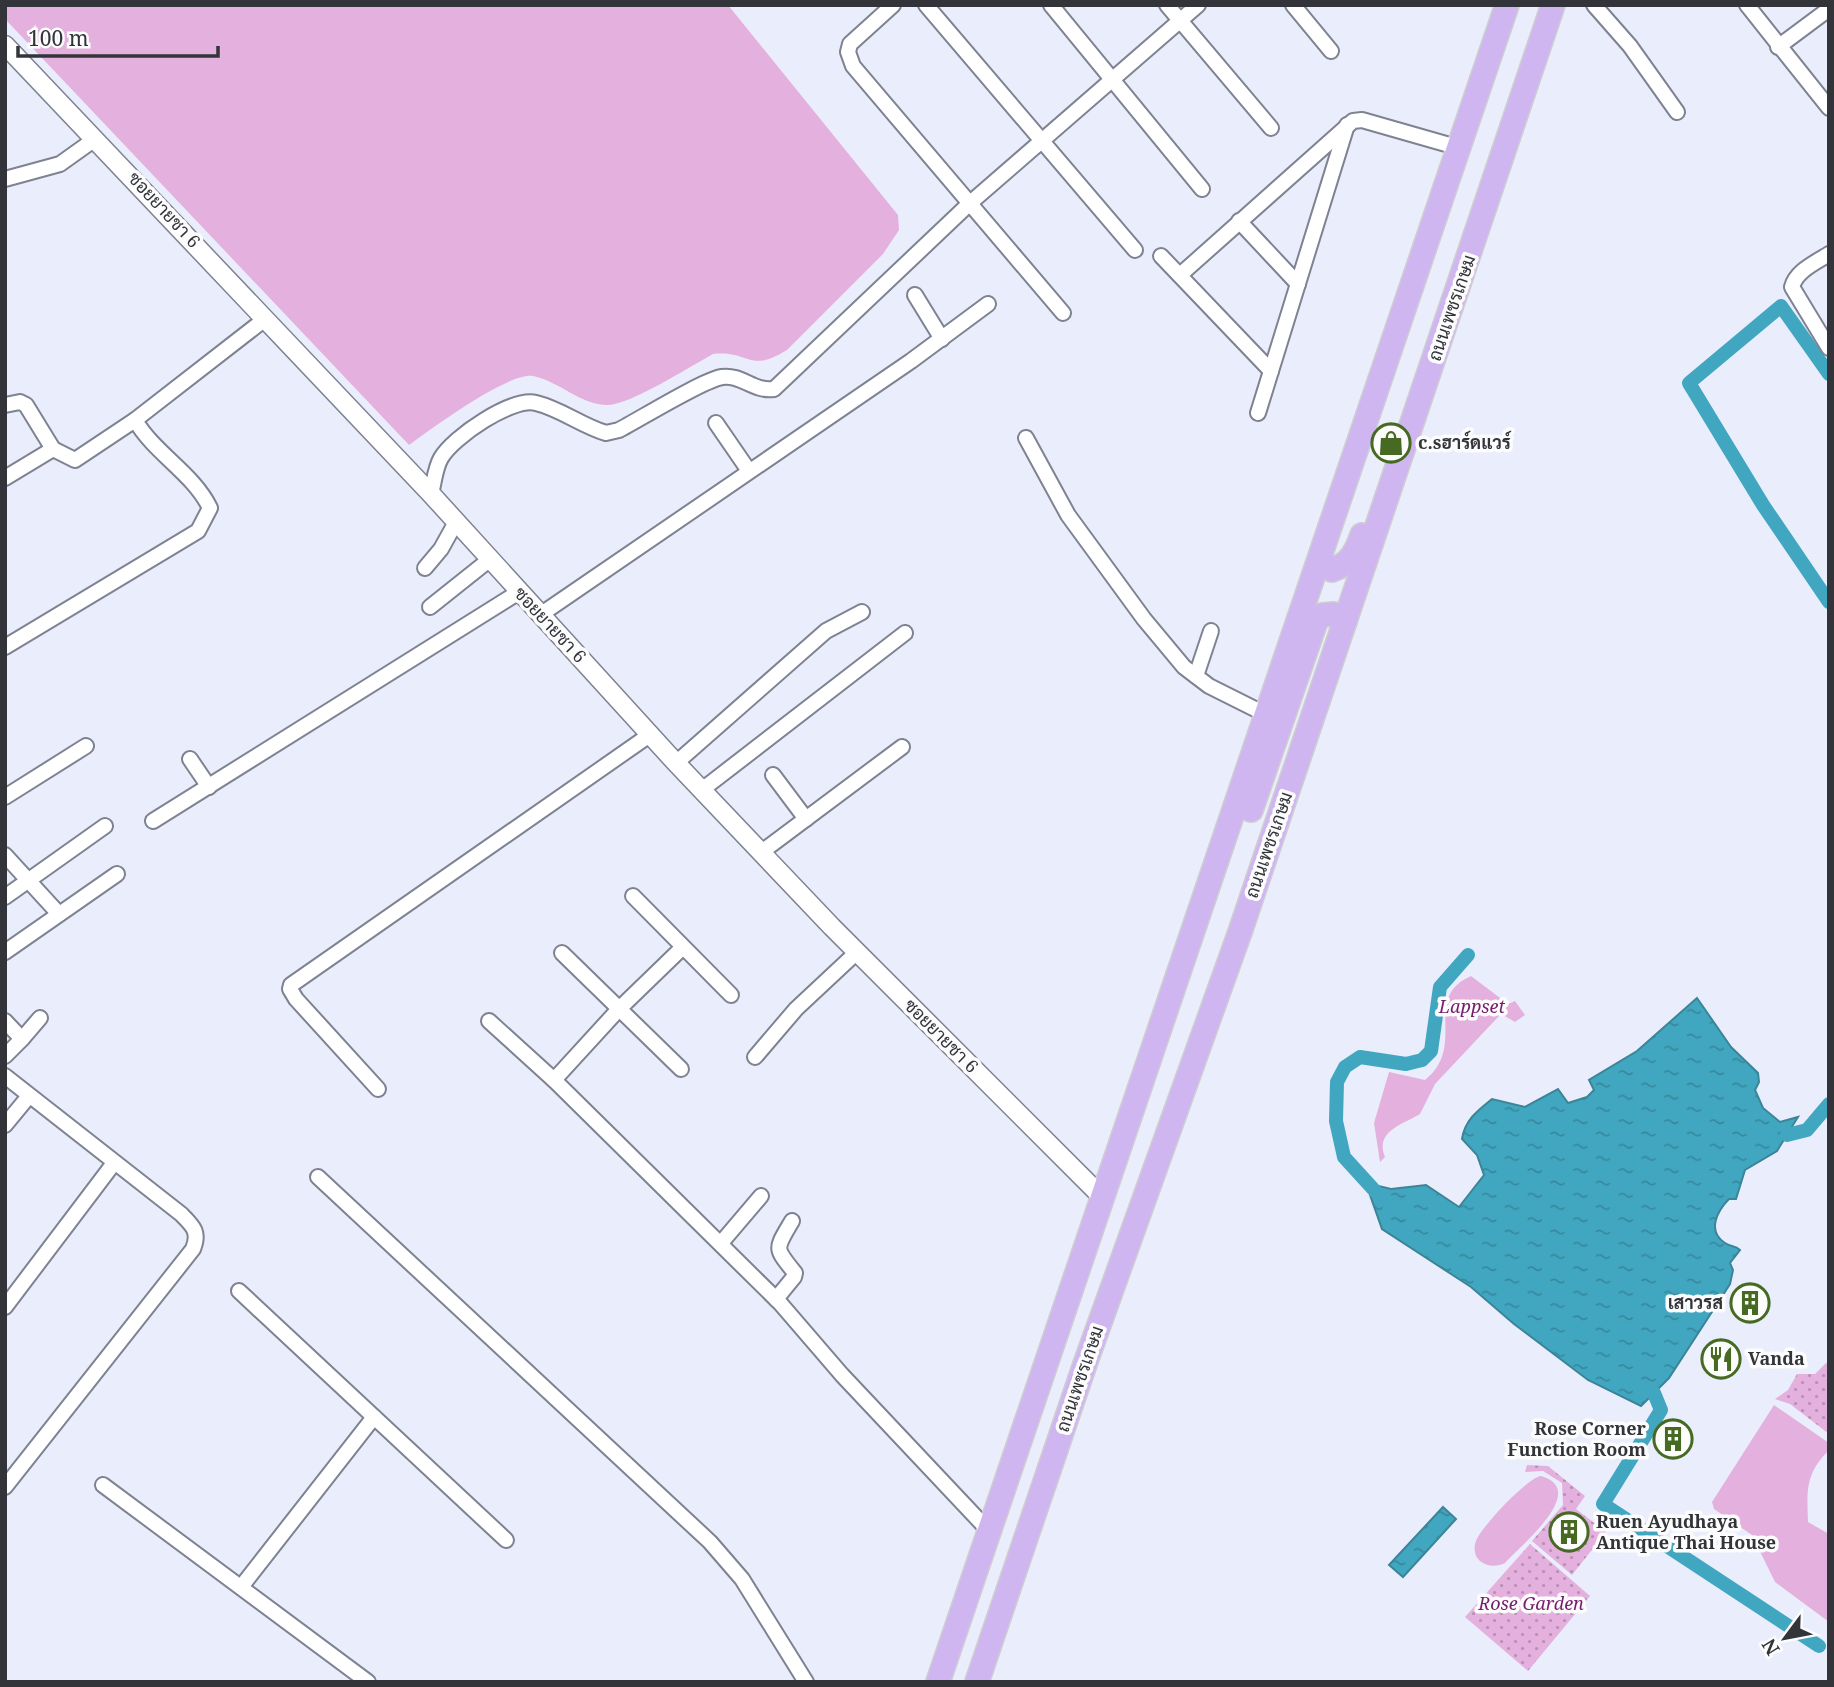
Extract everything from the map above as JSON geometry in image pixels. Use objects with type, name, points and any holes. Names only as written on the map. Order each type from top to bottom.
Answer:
[{"type":"main road","name":"ถนนเพชรเกษม","points":[[938,1682],[1507,5]]},
{"type":"main road","name":"ถนนเพชรเกษม","points":[[977,1682],[1080,1376],[1240,932],[1552,5]]},
{"type":"main road","points":[[1320,559],[1332,570],[1342,567],[1355,555],[1404,413],[1422,396]]},
{"type":"main road","points":[[1218,862],[1228,861],[1243,831],[1316,621],[1322,615],[1334,614],[1345,621]]},
{"type":"street","points":[[893,5],[850,44],[849,58],[1063,313]]},
{"type":"street","points":[[926,5],[1135,250]]},
{"type":"street","points":[[1051,5],[1202,189]]},
{"type":"street","points":[[1167,5],[1271,128]]},
{"type":"street","points":[[430,494],[440,459],[449,447],[499,412],[521,403],[534,402],[606,433],[618,430],[720,377],[739,380],[755,389],[774,389],[970,204],[1198,5]]},
{"type":"street","points":[[1293,5],[1331,51]]},
{"type":"street","points":[[1594,5],[1630,46],[1677,111]]},
{"type":"street","points":[[1747,5],[1829,108]]},
{"type":"street","points":[[1778,47],[1829,9]]},
{"type":"street","name":"ซอยยายชา 6","points":[[5,44],[430,494],[676,763],[857,952],[1103,1198]]},
{"type":"street","points":[[1180,275],[1347,125],[1362,120],[1460,148]]},
{"type":"street","points":[[1258,413],[1347,125]]},
{"type":"street","points":[[5,179],[60,164],[95,139]]},
{"type":"street","points":[[1239,222],[1298,284]]},
{"type":"street","points":[[1829,254],[1800,272],[1791,287],[1829,348]]},
{"type":"street","points":[[1161,256],[1271,371]]},
{"type":"street","points":[[915,295],[942,339]]},
{"type":"street","points":[[540,615],[942,339],[988,304]]},
{"type":"street","points":[[5,405],[20,402],[31,409],[53,449],[75,460],[135,420],[265,319]]},
{"type":"street","points":[[5,647],[183,542],[198,531],[206,520],[210,508],[202,493],[149,441],[135,420]]},
{"type":"street","points":[[716,423],[749,471]]},
{"type":"street","points":[[1026,438],[1068,515],[1144,619],[1184,667],[1209,686],[1267,715]]},
{"type":"street","points":[[5,478],[53,449]]},
{"type":"street","points":[[425,568],[441,550],[456,522]]},
{"type":"street","points":[[430,607],[489,560]]},
{"type":"street","points":[[153,821],[519,592]]},
{"type":"street","points":[[676,763],[826,631],[862,612]]},
{"type":"street","points":[[1196,676],[1211,631]]},
{"type":"street","points":[[703,789],[905,633]]},
{"type":"street","points":[[378,1089],[296,999],[290,989],[291,985],[651,734]]},
{"type":"street","points":[[5,797],[86,746]]},
{"type":"street","points":[[763,851],[902,747]]},
{"type":"street","points":[[190,759],[209,787]]},
{"type":"street","points":[[773,775],[806,819]]},
{"type":"street","points":[[5,897],[105,826]]},
{"type":"street","points":[[5,855],[30,879],[59,914]]},
{"type":"street","points":[[5,952],[117,873]]},
{"type":"street","points":[[632,896],[731,995]]},
{"type":"street","points":[[554,1080],[619,1009],[682,948]]},
{"type":"street","points":[[755,1057],[796,1009],[857,952]]},
{"type":"street","points":[[562,953],[681,1069]]},
{"type":"street","points":[[5,1056],[40,1018]]},
{"type":"street","points":[[5,1021],[22,1039]]},
{"type":"street","points":[[489,1021],[554,1080],[776,1299],[842,1375],[989,1531]]},
{"type":"street","points":[[5,1076],[181,1214],[195,1227],[198,1238],[193,1249],[5,1488]]},
{"type":"street","points":[[5,1125],[29,1096]]},
{"type":"street","points":[[8,1298],[114,1163]]},
{"type":"street","points":[[318,1177],[710,1542],[742,1579],[806,1682]]},
{"type":"street","points":[[721,1243],[761,1196]]},
{"type":"street","points":[[776,1299],[795,1273],[778,1251],[778,1245],[792,1221]]},
{"type":"street","points":[[239,1291],[506,1540]]},
{"type":"street","points":[[241,1587],[374,1417]]},
{"type":"street","points":[[103,1485],[368,1682]]},
{"type":"green space","points":[[5,5],[728,5],[898,215],[899,230],[883,254],[787,350],[774,357],[756,361],[735,355],[713,354],[645,392],[608,405],[588,401],[543,379],[521,377],[470,403],[409,445],[5,19]]},
{"type":"green space","name":"Lappset","points":[[1471,976],[1508,1004],[1515,1001],[1525,1015],[1515,1022],[1503,1015],[1499,1016],[1435,1084],[1420,1114],[1387,1135],[1383,1148],[1385,1157],[1380,1162],[1374,1123],[1389,1072],[1425,1080],[1437,1067],[1443,1052],[1449,997],[1456,985]]},
{"type":"green space","points":[[1826,1363],[1829,1365],[1829,1434],[1790,1404],[1775,1399],[1788,1390],[1797,1374],[1815,1374]]},
{"type":"green space","points":[[1774,1405],[1829,1443],[1829,1450],[1815,1467],[1809,1483],[1807,1501],[1808,1522],[1829,1534],[1829,1622],[1775,1582],[1752,1535],[1714,1509],[1712,1502]]},
{"type":"green space","points":[[1527,1465],[1548,1466],[1585,1496],[1576,1509],[1606,1532],[1572,1575],[1532,1541],[1563,1505],[1562,1483],[1543,1471],[1525,1472]]},
{"type":"green space","points":[[1541,1476],[1554,1483],[1558,1493],[1547,1518],[1505,1563],[1493,1566],[1482,1562],[1475,1554],[1479,1535],[1516,1494]]},
{"type":"green space","name":"Rose Garden","points":[[1530,1544],[1590,1596],[1528,1671],[1465,1617]]},
{"type":"water","points":[[1697,998],[1731,1047],[1758,1073],[1759,1082],[1755,1090],[1763,1108],[1780,1122],[1798,1117],[1777,1151],[1745,1170],[1736,1199],[1729,1199],[1721,1209],[1716,1221],[1716,1233],[1727,1244],[1740,1250],[1730,1263],[1733,1270],[1730,1284],[1669,1378],[1641,1406],[1588,1380],[1514,1324],[1471,1287],[1382,1229],[1370,1195],[1379,1186],[1391,1189],[1426,1185],[1459,1207],[1484,1175],[1477,1155],[1462,1139],[1472,1116],[1481,1108],[1492,1099],[1525,1107],[1558,1089],[1568,1103],[1587,1097],[1594,1090],[1589,1080],[1637,1051]]},
{"type":"water","points":[[1443,1507],[1456,1519],[1403,1577],[1389,1565]]},
{"type":"waterway","points":[[1829,374],[1781,306],[1689,383],[1763,505],[1829,602]]},
{"type":"waterway","points":[[1375,1191],[1344,1157],[1336,1121],[1337,1082],[1345,1067],[1360,1057],[1406,1064],[1422,1060],[1431,1051],[1440,987],[1468,955]]},
{"type":"waterway","points":[[1787,1135],[1807,1130],[1829,1104]]},
{"type":"waterway","points":[[1654,1393],[1661,1410],[1603,1504],[1819,1646]]},
{"type":"place","name":"c.sฮาร์ดแวร์","points":[[1391,443]]},
{"type":"place","name":"เสาวรส","points":[[1750,1303]]},
{"type":"place","name":"Vanda","points":[[1721,1359]]},
{"type":"place","name":"Rose Corner Function Room","points":[[1673,1439]]},
{"type":"place","name":"Ruen Ayudhaya Antique Thai House","points":[[1569,1532]]}]
